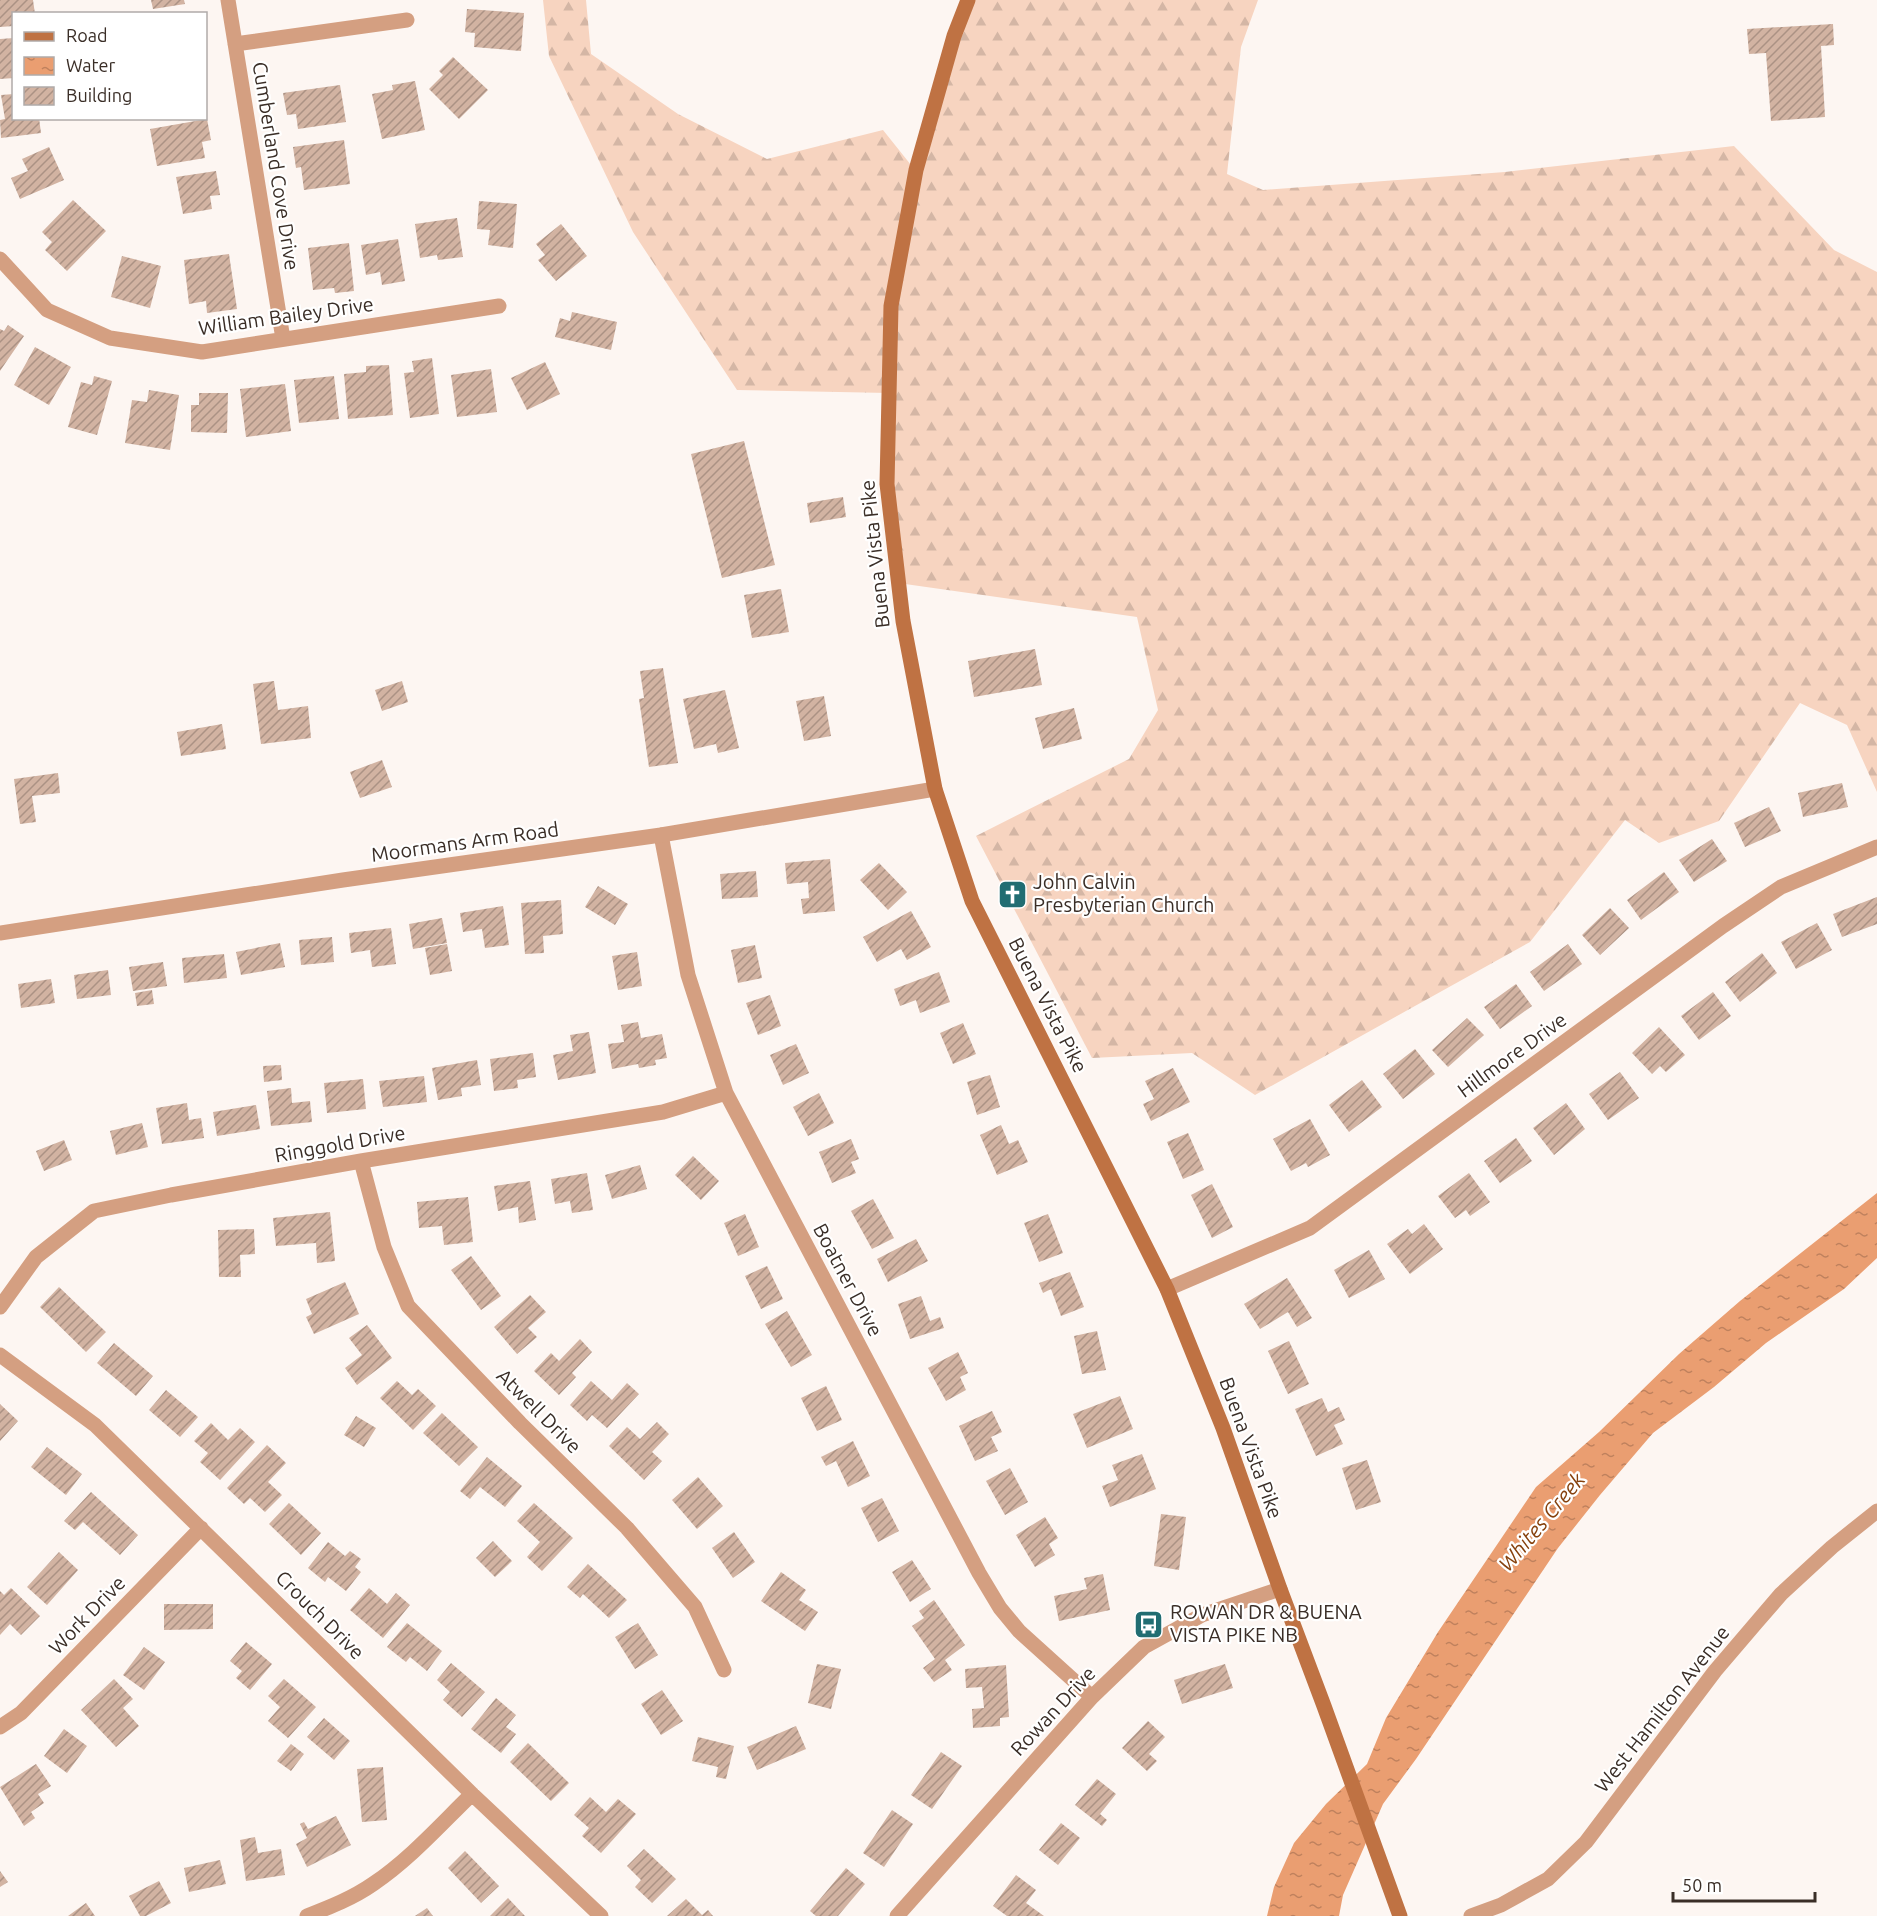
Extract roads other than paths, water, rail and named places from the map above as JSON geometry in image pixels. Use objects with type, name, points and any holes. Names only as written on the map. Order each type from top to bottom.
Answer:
[{"type":"main road","name":"Buena Vista Pike","points":[[968,0],[954,36],[916,170],[891,306],[886,484],[903,621],[935,789],[972,901],[1167,1289],[1223,1428],[1398,1911]]},
{"type":"street","name":"Cumberland Cove Drive","points":[[228,0],[283,339]]},
{"type":"street","points":[[235,44],[407,20]]},
{"type":"street","name":"William Bailey Drive","points":[[0,259],[47,310],[110,338],[202,352],[499,306]]},
{"type":"street","name":"Moormans Arm Road","points":[[0,933],[661,835],[935,789]]},
{"type":"street","name":"Boatner Drive","points":[[661,835],[688,975],[726,1094],[979,1573],[1000,1608],[1019,1631],[1092,1697]]},
{"type":"street","name":"Hillmore Drive","points":[[1167,1289],[1310,1228],[1714,933],[1782,887],[1877,847]]},
{"type":"street","name":"Ringgold Drive","points":[[0,1307],[36,1257],[94,1211],[361,1161],[651,1115],[726,1094]]},
{"type":"street","name":"Atwell Drive","points":[[361,1161],[384,1247],[408,1306],[520,1423],[627,1528],[688,1598],[695,1607],[724,1670]]},
{"type":"street","name":"Crouch Drive","points":[[0,1355],[95,1425],[472,1794],[601,1916]]},
{"type":"street","name":"West Hamilton Avenue","points":[[1472,1916],[1501,1905],[1548,1879],[1586,1842],[1715,1671],[1781,1594],[1832,1547],[1877,1511]]},
{"type":"street","name":"Work Drive","points":[[0,1727],[21,1713],[201,1528]]},
{"type":"street","name":"Rowan Drive","points":[[897,1916],[1092,1697],[1144,1647],[1202,1615],[1280,1588]]},
{"type":"street","points":[[307,1916],[341,1903],[373,1884],[402,1862],[472,1794]]},
{"type":"water","name":"Whites Creek","points":[[1877,1193],[1877,1258],[1844,1289],[1766,1343],[1714,1387],[1653,1433],[1558,1548],[1416,1759],[1383,1804],[1343,1895],[1339,1916],[1267,1916],[1274,1887],[1294,1843],[1326,1804],[1367,1764],[1386,1718],[1438,1632],[1536,1487],[1599,1432],[1679,1354],[1740,1301]]},
{"type":"place","name":"John Calvin Presbyterian Church","points":[[1012,894]]},
{"type":"place","name":"ROWAN DR & BUENA VISTA PIKE NB","points":[[1149,1624]]}]
